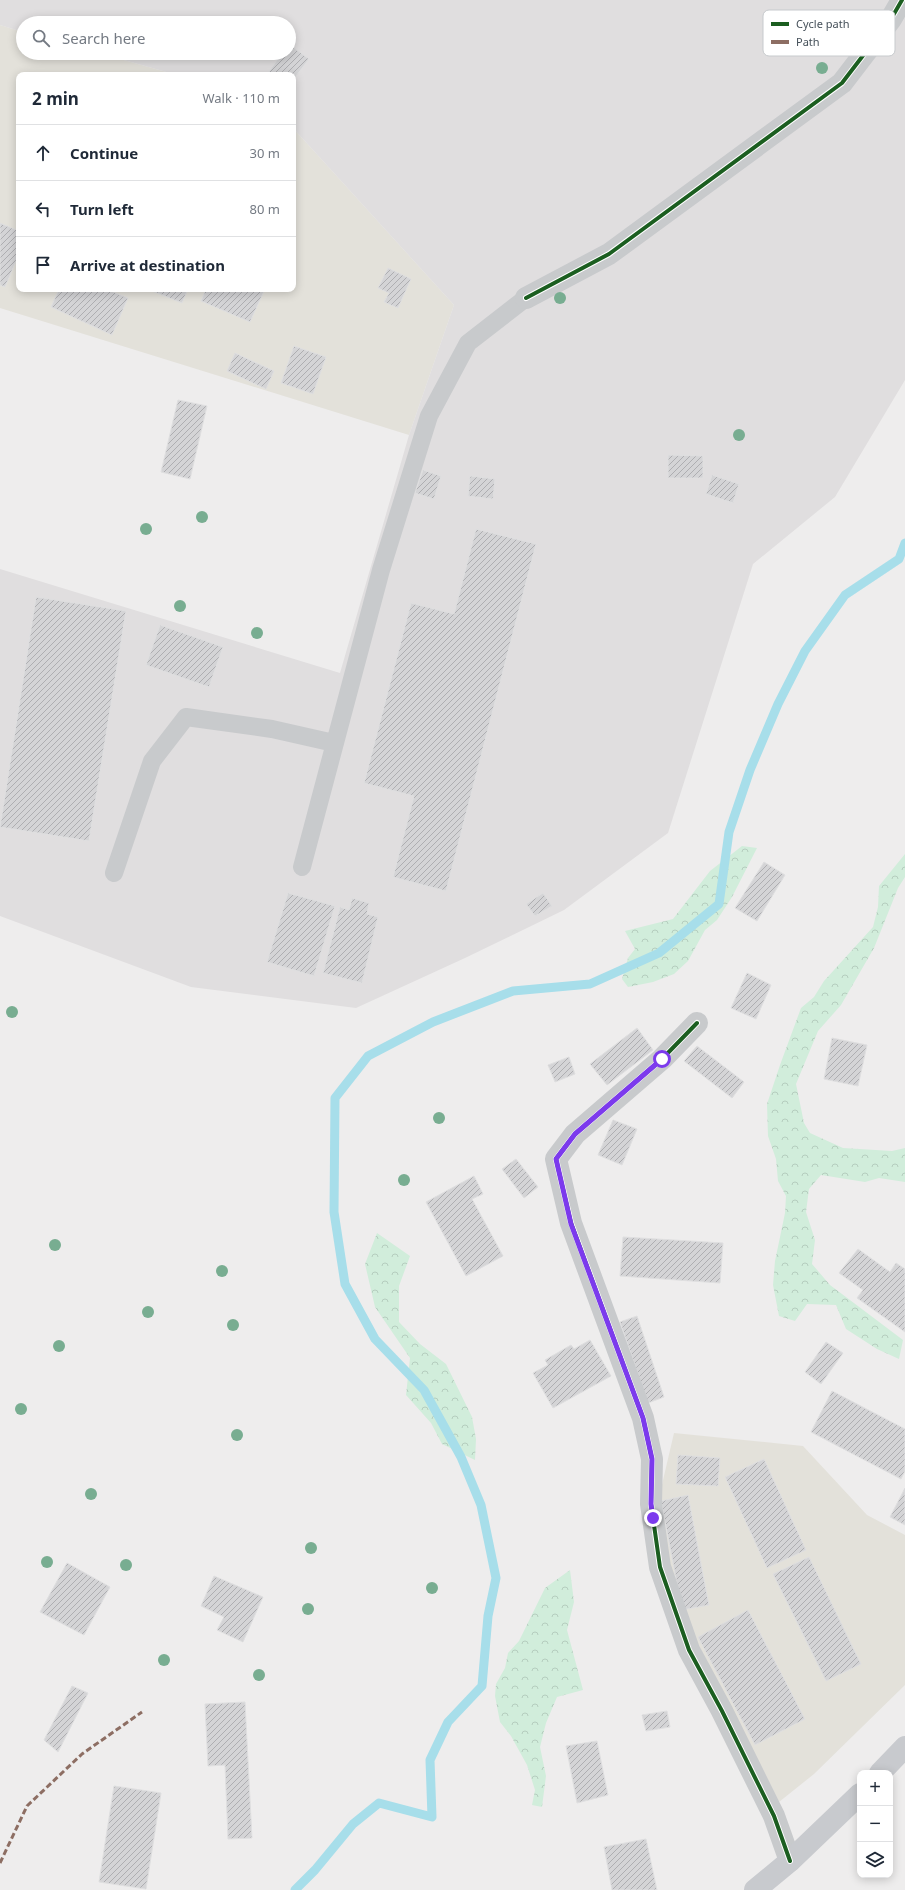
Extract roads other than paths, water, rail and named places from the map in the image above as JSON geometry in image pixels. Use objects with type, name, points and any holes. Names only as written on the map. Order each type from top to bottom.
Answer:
[{"type":"main road","points":[[883,1770],[905,1747]]},
{"type":"main road","points":[[755,1890],[790,1861],[857,1797]]},
{"type":"street","points":[[895,12],[902,0]]},
{"type":"street","points":[[526,298],[609,254],[842,84],[863,56]]},
{"type":"street","points":[[697,1023],[662,1059],[575,1134],[556,1159],[571,1224],[643,1418],[652,1459],[651,1504],[660,1567],[688,1650],[722,1711],[774,1816],[790,1861]]},
{"type":"lane","points":[[302,867],[381,570],[430,416],[468,343],[526,298]]},
{"type":"lane","points":[[114,873],[152,761],[186,717],[272,729],[334,743]]},
{"type":"waterway","points":[[295,1890],[315,1870],[353,1824],[379,1803],[432,1817],[430,1760],[448,1722],[482,1686],[488,1616],[496,1578],[481,1505],[461,1457],[424,1390],[375,1339],[345,1284],[334,1212],[335,1098],[368,1056],[433,1022],[513,991],[590,984],[659,953],[719,904],[729,832],[750,770],[778,704],[805,651],[845,595],[899,559],[905,543]]}]
